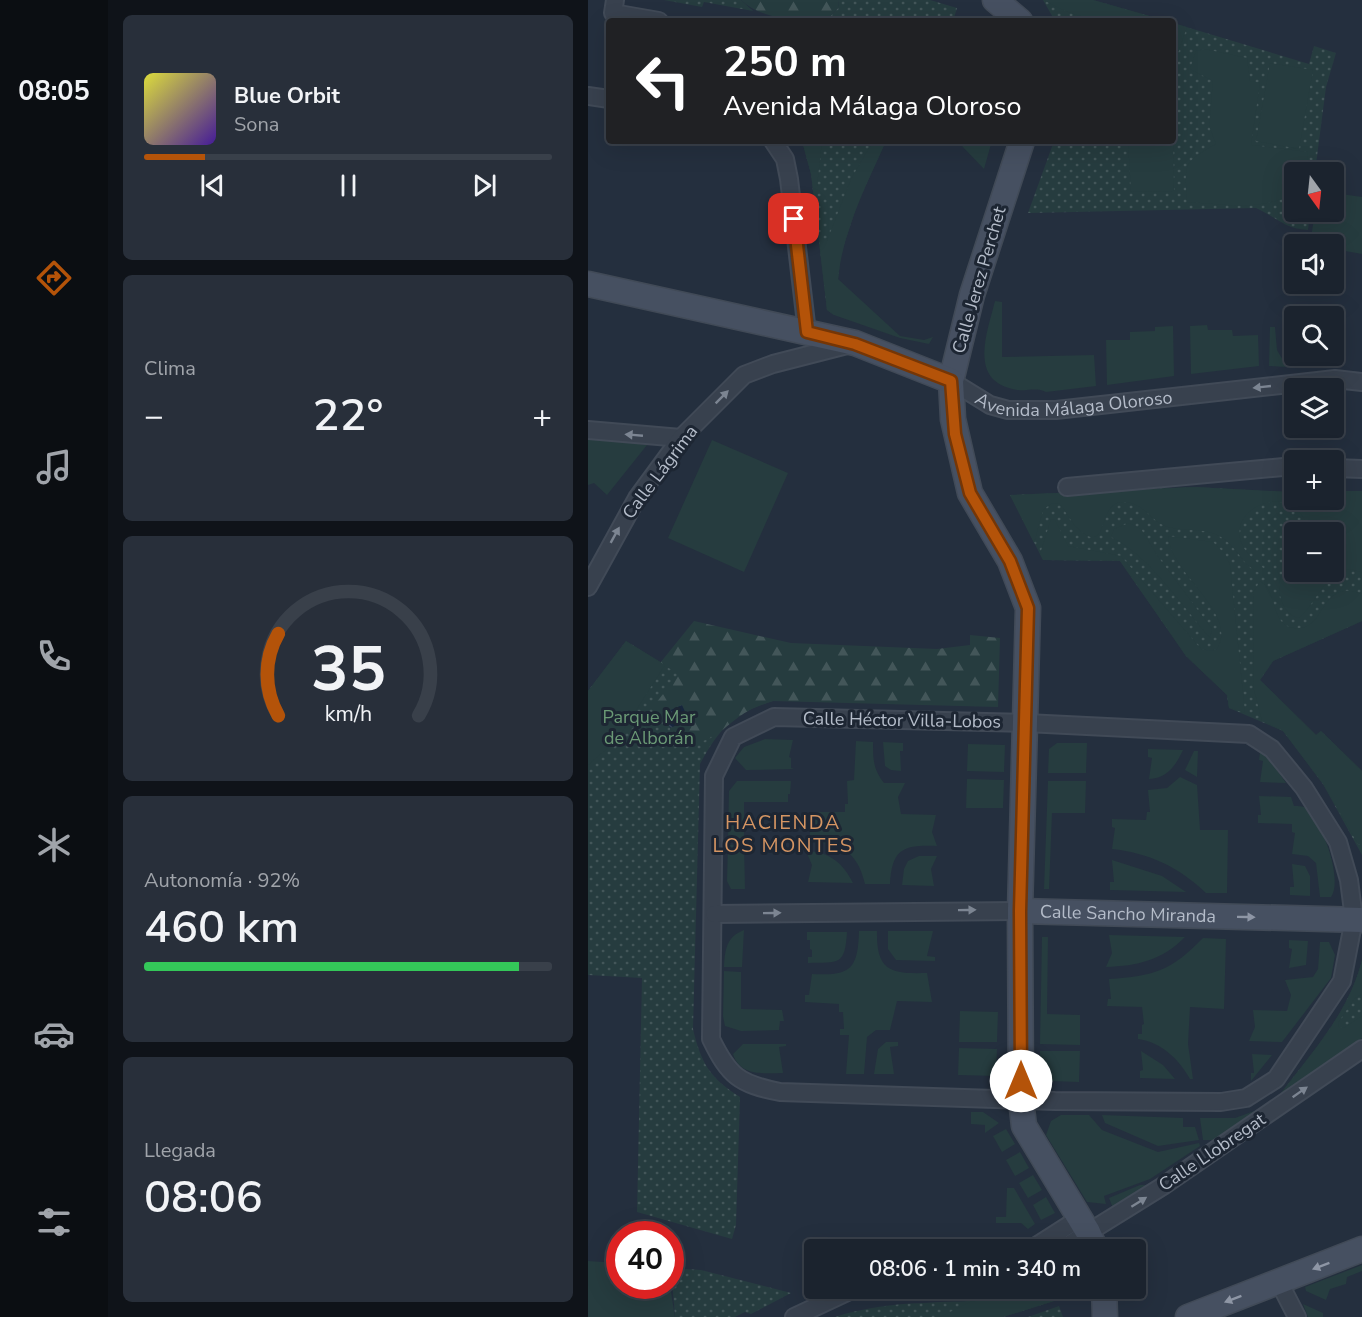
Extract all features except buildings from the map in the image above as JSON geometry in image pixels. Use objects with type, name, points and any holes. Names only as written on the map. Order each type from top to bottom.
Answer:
[{"type":"street","points":[[615,0],[613,13],[641,18]]},
{"type":"street","points":[[995,0],[1016,18]]},
{"type":"street","points":[[588,96],[606,99]]},
{"type":"street","points":[[775,144],[785,159],[789,179],[807,332]]},
{"type":"street","name":"Calle Jerez Perchet","points":[[1021,144],[972,295],[951,381],[953,419],[970,493],[1010,561],[1028,608],[1020,911],[1021,1100],[1024,1126],[1088,1233]]},
{"type":"street","name":"Avenida Málaga Oloroso","points":[[588,285],[855,344],[951,381],[990,405],[1008,410],[1056,410],[1335,379],[1362,382]]},
{"type":"street","name":"Calle Lágrima","points":[[590,576],[637,498],[681,438],[744,375],[773,364],[855,344]]},
{"type":"street","points":[[588,430],[681,438]]},
{"type":"street","points":[[1067,487],[1284,467]]},
{"type":"street","points":[[1344,468],[1362,469]]},
{"type":"street","name":"Calle Héctor Villa-Lobos","points":[[774,717],[1026,723],[1249,734],[1272,749],[1304,788],[1338,842],[1358,919],[1342,981],[1276,1079],[1246,1098],[1221,1102],[1021,1100],[780,1092],[754,1087],[735,1078],[721,1061],[711,1039],[714,776],[733,737],[774,717]]},
{"type":"street","name":"Calle Sancho Miranda","points":[[714,914],[1020,911],[1358,919]]},
{"type":"street","name":"Calle Llobregat","points":[[1068,1239],[1088,1233],[1163,1186],[1362,1049]]},
{"type":"street","points":[[1188,1317],[1362,1249]]},
{"type":"street","points":[[1279,1282],[1297,1317]]},
{"type":"street","points":[[794,1317],[832,1299]]},
{"type":"street","points":[[1104,1299],[1105,1317]]},
{"type":"green space","points":[[664,0],[741,0],[753,11],[704,2],[702,7]]},
{"type":"green space","points":[[741,0],[839,0],[838,8],[829,18],[781,18],[750,7]]},
{"type":"green space","points":[[839,0],[930,0],[957,8],[954,18],[829,18],[838,8]]},
{"type":"green space","points":[[1043,0],[1093,0],[1156,18],[1053,18]]},
{"type":"green space","points":[[1044,0],[1093,0],[1156,18],[1089,18]]},
{"type":"green space","points":[[1176,24],[1309,64],[1314,46],[1336,53],[1326,87],[1316,162],[1284,162],[1284,222],[1309,222],[1308,230],[1286,225],[1256,208],[1028,213],[1053,144],[1176,144]]},
{"type":"green space","points":[[1176,24],[1187,27],[1176,59]]},
{"type":"green space","points":[[1205,49],[1247,58],[1250,81],[1260,83],[1251,145],[1308,152],[1307,162],[1284,162],[1284,198],[1256,205],[1187,202],[1186,172],[1188,166],[1197,156],[1216,144],[1209,126],[1213,81],[1190,69],[1196,51]]},
{"type":"green space","points":[[1270,63],[1313,70],[1299,149],[1256,141]]},
{"type":"green space","points":[[803,144],[885,144],[858,202],[841,254],[834,315],[827,310],[811,174]]},
{"type":"green space","points":[[803,144],[822,144],[817,186],[817,222],[811,174]]},
{"type":"green space","points":[[871,144],[885,144],[850,226],[838,279],[900,336],[924,340],[933,337],[929,344],[900,338],[834,315],[827,310],[819,241],[827,241],[851,179]]},
{"type":"green space","points":[[991,144],[984,169],[962,146]]},
{"type":"green space","points":[[1128,144],[1173,144],[1174,191],[1131,192]]},
{"type":"green space","points":[[1344,194],[1362,197],[1362,254],[1344,251],[1344,234],[1312,234],[1313,222],[1344,222]]},
{"type":"green space","points":[[995,301],[1002,302],[1002,357],[1094,355],[1096,386],[1046,392],[1036,389],[1018,390],[1002,385],[992,378],[986,367],[984,355],[985,341]]},
{"type":"green space","points":[[1207,325],[1208,330],[1232,330],[1233,336],[1258,335],[1259,366],[1191,374],[1190,326]]},
{"type":"green space","points":[[1173,326],[1174,376],[1107,385],[1106,340],[1130,340],[1130,332],[1155,331],[1155,327]]},
{"type":"green space","points":[[1270,327],[1275,327],[1277,350],[1284,366],[1287,367],[1269,366]]},
{"type":"green space","points":[[588,437],[647,445],[607,495],[594,483],[588,485]]},
{"type":"green space","points":[[712,440],[788,473],[744,572],[668,538]]},
{"type":"green space","points":[[1195,487],[1282,492],[1284,510],[1303,510],[1316,522],[1284,522],[1284,582],[1344,582],[1344,568],[1362,562],[1362,621],[1273,661],[1260,680],[1316,735],[1321,731],[1362,771],[1362,855],[1323,784],[1283,731],[1229,708],[1227,695],[1186,656],[1120,561],[1043,560],[1010,495]]},
{"type":"green space","points":[[1195,487],[1284,491],[1284,504],[1266,503],[1253,509],[1244,518],[1240,530],[1242,544],[1249,555],[1264,569],[1260,573],[1248,565],[1229,543],[1217,535],[1168,527],[1137,505],[1126,502],[1117,503],[1110,508],[1101,531],[1097,536],[1091,537],[1076,527],[1060,504],[1052,503],[1043,510],[1034,543],[1010,495]]},
{"type":"green space","points":[[1344,491],[1362,491],[1362,573],[1351,569],[1344,571],[1344,522],[1304,522],[1296,510],[1344,510]]},
{"type":"green space","points":[[1051,519],[1055,520],[1068,546],[1121,556],[1201,649],[1210,651],[1217,649],[1221,635],[1219,622],[1212,608],[1180,565],[1172,551],[1168,536],[1213,542],[1225,554],[1230,565],[1245,713],[1229,708],[1227,695],[1186,656],[1120,561],[1043,560],[1040,554]]},
{"type":"green space","points":[[1129,523],[1141,529],[1159,558],[1212,629],[1210,638],[1152,568],[1125,545],[1111,537],[1114,529]]},
{"type":"green space","points":[[1284,572],[1284,582],[1328,582],[1299,618],[1289,613],[1282,602],[1279,583]]},
{"type":"green space","points":[[1260,581],[1270,592],[1281,621],[1286,626],[1294,628],[1305,627],[1312,622],[1337,593],[1348,591],[1362,594],[1362,621],[1273,661],[1260,680],[1316,735],[1321,731],[1362,771],[1362,844],[1358,844],[1323,784],[1283,731],[1262,721],[1254,690],[1253,593]]},
{"type":"green space","points":[[694,621],[791,643],[937,649],[970,645],[970,635],[1000,638],[998,707],[773,701],[747,711],[711,738],[670,748],[670,728],[689,720],[682,705],[664,713],[652,708],[679,674],[660,663]]},
{"type":"green space","name":"Parque Mar de Alborán","points":[[626,641],[680,674],[773,701],[737,717],[721,732],[700,764],[693,1029],[708,1069],[721,1083],[740,1097],[736,1225],[732,1239],[684,1225],[684,1221],[669,1221],[637,1212],[642,978],[588,975],[588,691]]},
{"type":"green space","points":[[626,641],[665,665],[617,740],[588,765],[588,691]]},
{"type":"green space","points":[[765,739],[793,740],[789,757],[791,768],[794,769],[746,770],[735,758],[744,747]]},
{"type":"green space","points":[[856,741],[873,742],[874,764],[884,783],[905,783],[898,797],[901,814],[936,815],[932,832],[937,846],[916,846],[902,851],[894,863],[890,884],[865,884],[862,872],[852,856],[829,844],[807,842],[807,838],[810,838],[810,828],[813,828],[810,812],[845,812],[845,804],[848,804],[847,781],[854,780]]},
{"type":"green space","points":[[883,742],[903,743],[903,751],[900,751],[901,771],[891,770],[885,766]]},
{"type":"green space","points":[[1057,743],[1087,743],[1086,773],[1048,773],[1049,749]]},
{"type":"green space","points":[[968,744],[1005,745],[1004,772],[967,771]]},
{"type":"green space","points":[[1148,749],[1183,750],[1177,762],[1166,774],[1149,779],[1152,758],[1148,757]]},
{"type":"green space","points":[[1194,751],[1198,751],[1197,777],[1185,770]]},
{"type":"green space","points":[[1260,752],[1267,755],[1286,783],[1260,782],[1263,761],[1259,760]]},
{"type":"green space","points":[[1180,777],[1197,785],[1200,830],[1228,830],[1227,893],[1206,893],[1185,876],[1163,863],[1138,854],[1112,849],[1115,828],[1112,827],[1112,819],[1146,820],[1147,812],[1150,812],[1148,790],[1167,788]]},
{"type":"green space","points":[[967,779],[1004,780],[1003,808],[966,808]]},
{"type":"green space","points":[[737,781],[791,781],[790,794],[788,794],[788,802],[744,802],[744,838],[728,838],[729,791]]},
{"type":"green space","points":[[1048,781],[1086,781],[1085,813],[1052,813],[1049,889],[1044,889]]},
{"type":"green space","points":[[1259,796],[1291,797],[1294,806],[1304,807],[1310,812],[1323,834],[1332,863],[1335,876],[1331,897],[1320,897],[1316,863],[1308,856],[1292,854],[1295,833],[1292,832],[1292,824],[1258,823],[1258,815],[1261,815]]},
{"type":"green space","points":[[744,844],[745,889],[731,889],[727,881],[728,845]]},
{"type":"green space","points":[[806,851],[829,856],[835,860],[853,883],[808,882],[812,865]]},
{"type":"green space","points":[[919,856],[937,856],[931,869],[934,886],[902,885],[904,869],[908,861]]},
{"type":"green space","points":[[1112,860],[1162,876],[1186,892],[1110,890],[1110,882],[1114,882]]},
{"type":"green space","points":[[1292,864],[1305,866],[1310,876],[1310,896],[1290,895],[1290,887],[1294,887]]},
{"type":"green space","points":[[744,930],[742,967],[724,967],[730,940]]},
{"type":"green space","points":[[859,931],[877,931],[879,955],[888,968],[904,973],[927,973],[932,1002],[897,1001],[890,1030],[876,1030],[867,1037],[864,1074],[846,1074],[849,1035],[840,1035],[840,1029],[844,1029],[843,1012],[839,1012],[839,1004],[805,1002],[805,995],[809,995],[812,974],[835,974],[849,968],[857,954]]},
{"type":"green space","points":[[888,931],[933,931],[927,956],[935,957],[935,961],[896,960],[888,949]]},
{"type":"green space","points":[[807,932],[847,932],[842,956],[833,962],[808,963],[808,957],[812,957],[812,950],[810,940],[807,940]]},
{"type":"green space","points":[[1109,935],[1185,937],[1168,951],[1149,960],[1106,967],[1112,953]]},
{"type":"green space","points":[[1042,937],[1048,937],[1047,1014],[1080,1015],[1080,1045],[1040,1044]]},
{"type":"green space","points":[[1203,938],[1226,939],[1224,1009],[1190,1007],[1188,1044],[1193,1079],[1190,1079],[1180,1065],[1162,1048],[1138,1039],[1138,1034],[1142,1034],[1144,1024],[1142,1007],[1107,1006],[1108,999],[1111,999],[1109,979],[1138,976],[1161,970],[1181,958]]},
{"type":"green space","points":[[1289,940],[1308,941],[1306,965],[1289,968],[1292,949],[1289,948]]},
{"type":"green space","points":[[1320,942],[1329,942],[1335,955],[1331,978],[1282,1042],[1249,1041],[1255,1027],[1253,1010],[1287,1011],[1291,995],[1285,980],[1313,977],[1318,969]]},
{"type":"green space","points":[[1362,960],[1362,1038],[1279,1096],[1328,1032],[1348,998]]},
{"type":"green space","points":[[1362,960],[1362,994],[1354,999],[1338,1023],[1339,1027],[1344,1028],[1362,1016],[1362,1038],[1279,1096],[1328,1032],[1348,998]]},
{"type":"green space","points":[[724,971],[741,972],[741,1009],[782,1010],[784,1021],[780,1021],[779,1030],[741,1031],[725,1026],[723,1016]]},
{"type":"green space","points":[[960,1011],[998,1012],[997,1042],[959,1042]]},
{"type":"green space","points":[[886,1042],[898,1042],[898,1046],[890,1047],[894,1074],[874,1074],[878,1049]]},
{"type":"green space","points":[[743,1044],[786,1044],[786,1046],[779,1047],[783,1073],[754,1072],[741,1067],[733,1054]]},
{"type":"green space","points":[[959,1048],[997,1049],[996,1076],[958,1075]]},
{"type":"green space","points":[[1040,1051],[1080,1051],[1079,1082],[1051,1081],[1040,1072]]},
{"type":"green space","points":[[1141,1051],[1163,1065],[1175,1079],[1140,1078],[1140,1071],[1143,1070]]},
{"type":"green space","points":[[1252,1054],[1272,1055],[1251,1081],[1251,1073],[1254,1073]]},
{"type":"green space","points":[[1257,1110],[1214,1140],[1203,1140],[1200,1118],[1235,1118]]},
{"type":"green space","points":[[971,1112],[983,1112],[999,1123],[985,1133],[985,1125],[971,1124]]},
{"type":"green space","points":[[1061,1115],[1089,1115],[1102,1130],[1158,1152],[1199,1143],[1200,1146],[1150,1179],[1104,1196],[1106,1204],[1087,1202],[1046,1135],[1051,1121]]},
{"type":"green space","points":[[1102,1115],[1183,1118],[1183,1127],[1195,1127],[1199,1140],[1158,1146],[1105,1123]]},
{"type":"green space","points":[[1006,1129],[1015,1144],[1002,1152],[993,1136]]},
{"type":"green space","points":[[1020,1152],[1029,1168],[1015,1176],[1006,1160]]},
{"type":"green space","points":[[1033,1175],[1042,1190],[1028,1198],[1019,1183]]},
{"type":"green space","points":[[1140,1185],[1148,1185],[1113,1208],[1109,1198]]},
{"type":"green space","points":[[1007,1188],[1014,1188],[1035,1224],[1028,1229],[1021,1223],[996,1223],[996,1217],[1006,1217]]},
{"type":"green space","points":[[1046,1197],[1055,1213],[1041,1220],[1033,1205]]},
{"type":"green space","points":[[588,1261],[606,1262],[606,1299],[672,1299],[675,1317],[588,1317]]},
{"type":"green space","points":[[1362,1265],[1362,1271],[1347,1277],[1346,1284],[1330,1289],[1326,1300],[1306,1291],[1305,1287]]},
{"type":"green space","points":[[684,1269],[701,1270],[791,1293],[751,1314],[745,1312],[735,1317],[675,1317],[674,1299],[684,1299]]},
{"type":"green space","points":[[986,1299],[1060,1299],[1003,1317],[940,1317],[970,1302]]},
{"type":"green space","points":[[1060,1299],[1003,1317],[835,1317],[889,1305],[973,1300]]},
{"type":"green space","points":[[1303,1304],[1323,1313],[1323,1317],[1308,1317]]},
{"type":"green space","points":[[1059,1306],[1063,1317],[1028,1317]]},
{"type":"water","points":[[682,705],[689,720],[670,728],[664,713]]},
{"type":"district","name":"HACIENDA LOS MONTES","points":[[783,834]]},
{"type":"route","points":[[794,219],[807,332],[855,344],[951,381],[955,434],[970,493],[991,525],[1010,561],[1028,608],[1026,759],[1020,911],[1021,1081]]}]
